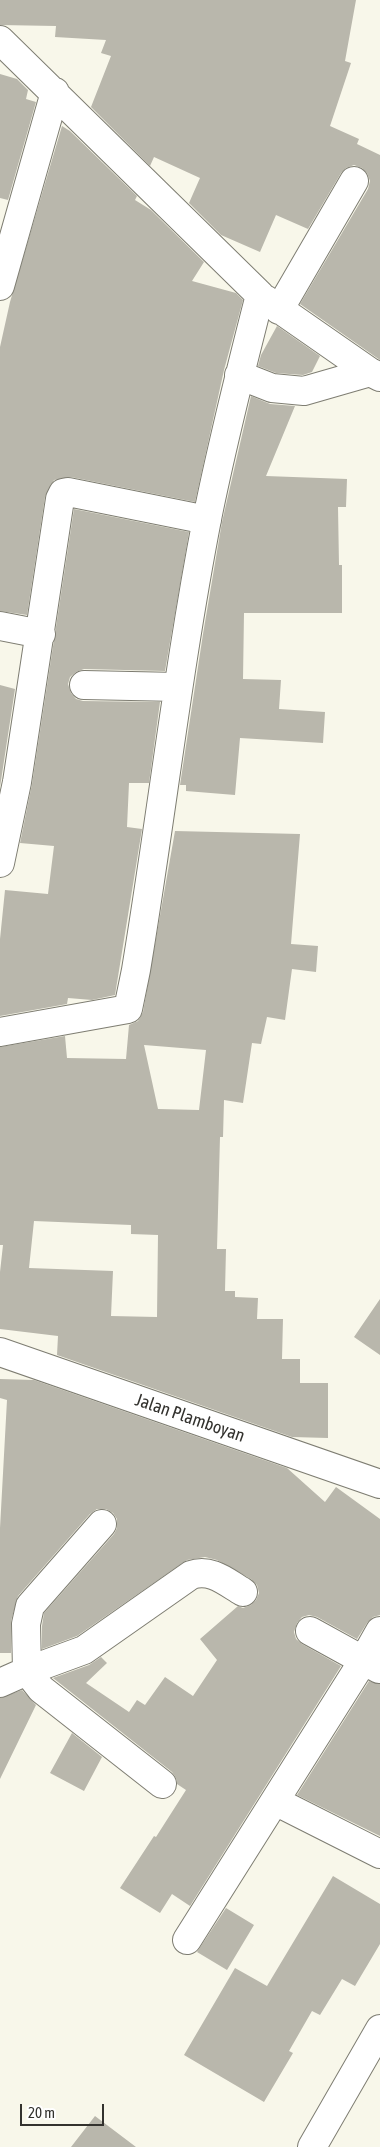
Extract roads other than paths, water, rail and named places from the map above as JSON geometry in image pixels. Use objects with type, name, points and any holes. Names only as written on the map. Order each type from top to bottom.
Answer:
[{"type":"street","points":[[0,40],[270,303],[375,374]]},
{"type":"street","points":[[0,286],[54,92]]},
{"type":"street","points":[[0,1032],[128,1008],[154,864],[178,687],[207,520],[239,375],[270,303],[354,181]]},
{"type":"street","points":[[239,375],[272,388],[304,391],[375,374]]},
{"type":"street","points":[[1,855],[9,780],[41,634],[60,499],[63,493],[68,492],[207,520]]},
{"type":"street","points":[[0,626],[41,634]]},
{"type":"street","points":[[84,685],[178,687]]},
{"type":"street","name":"Jalan Plamboyan","points":[[0,1352],[380,1484]]},
{"type":"street","points":[[102,1524],[30,1606],[26,1624],[27,1671],[41,1689],[162,1784]]},
{"type":"street","points":[[0,1682],[84,1650],[191,1575],[197,1573],[212,1574],[243,1592]]},
{"type":"street","points":[[310,1631],[372,1666]]},
{"type":"street","points":[[187,1940],[275,1801],[372,1666],[380,1631]]},
{"type":"street","points":[[275,1801],[380,1854]]},
{"type":"street","points":[[312,2147],[380,2030]]}]
